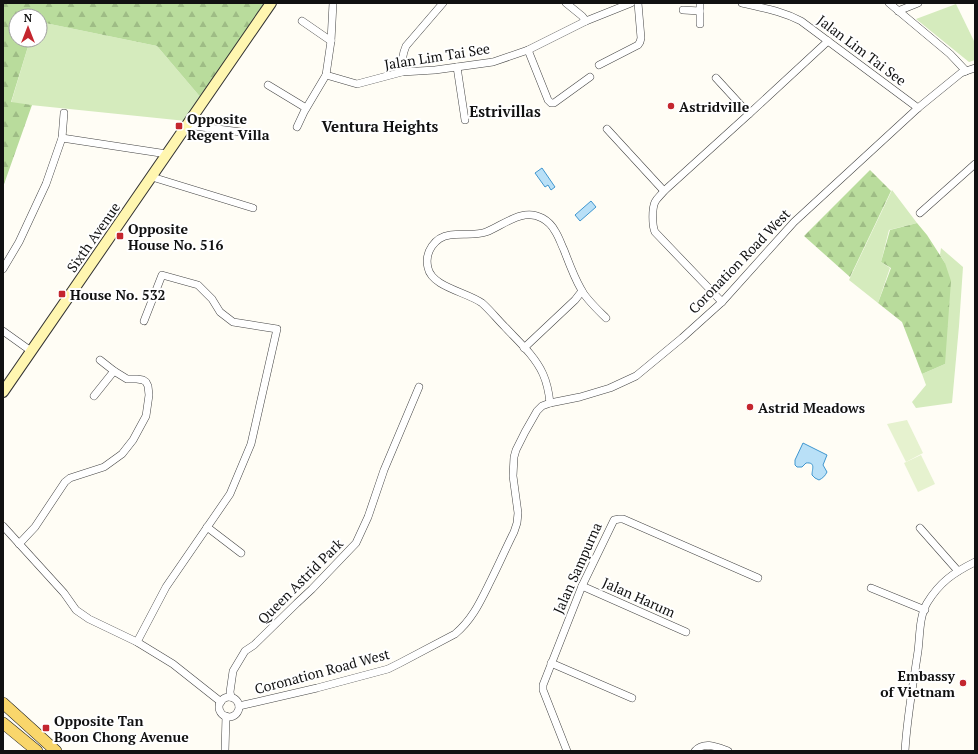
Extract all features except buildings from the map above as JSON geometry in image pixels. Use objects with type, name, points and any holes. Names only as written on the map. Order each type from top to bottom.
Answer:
[{"type":"main road","name":"Sixth Avenue","points":[[3,392],[271,3]]},
{"type":"main road","points":[[3,703],[56,751]]},
{"type":"main road","points":[[3,723],[34,750]]},
{"type":"street","points":[[297,127],[306,108],[326,75],[332,41],[333,3]]},
{"type":"street","points":[[402,72],[402,58],[406,46],[443,3]]},
{"type":"street","points":[[566,3],[586,21]]},
{"type":"street","name":"Jalan Lim Tai See","points":[[326,75],[357,84],[402,72],[435,70],[493,62],[528,50],[586,21],[631,3]]},
{"type":"street","points":[[599,66],[638,45],[640,42],[641,38],[638,3]]},
{"type":"street","points":[[700,3],[700,24]]},
{"type":"street","name":"Jalan Lim Tai See","points":[[742,3],[774,10],[790,15],[801,21],[918,108]]},
{"type":"street","points":[[889,3],[950,54],[966,71]]},
{"type":"street","points":[[898,11],[918,3]]},
{"type":"street","points":[[683,10],[700,11]]},
{"type":"street","points":[[302,21],[332,41]]},
{"type":"street","points":[[722,302],[655,232],[653,226],[654,203],[664,191],[828,41]]},
{"type":"street","points":[[528,50],[548,100],[551,102],[554,103],[590,77]]},
{"type":"street","points":[[457,67],[465,120]]},
{"type":"street","name":"Coronation Road West","points":[[239,706],[317,688],[388,669],[455,634],[463,628],[480,602],[517,524],[518,513],[513,476],[514,457],[525,432],[537,411],[542,406],[550,403],[580,397],[610,388],[636,376],[722,302],[794,222],[918,108],[956,77],[975,68]]},
{"type":"street","points":[[716,78],[749,114]]},
{"type":"street","points":[[268,85],[306,108]]},
{"type":"street","points":[[3,269],[19,242],[46,184],[62,138],[64,113]]},
{"type":"street","points":[[186,125],[241,132]]},
{"type":"street","points":[[607,129],[664,191]]},
{"type":"street","points":[[62,138],[167,154]]},
{"type":"street","points":[[920,213],[975,164]]},
{"type":"street","points":[[152,177],[253,208]]},
{"type":"street","points":[[550,403],[543,374],[538,365],[524,348],[481,302],[440,282],[430,274],[427,265],[427,257],[433,244],[444,236],[451,234],[478,234],[486,232],[517,217],[524,215],[537,216],[546,220],[555,230],[582,291],[606,318]]},
{"type":"street","points":[[137,642],[166,587],[230,494],[251,444],[277,329],[233,322],[220,312],[212,298],[198,285],[162,275],[144,321]]},
{"type":"street","points":[[524,348],[575,300],[582,291]]},
{"type":"street","points":[[3,331],[31,351]]},
{"type":"street","points":[[19,544],[35,528],[64,482],[70,478],[104,467],[122,454],[133,440],[146,416],[149,395],[146,382],[143,380],[127,378],[114,371],[100,360]]},
{"type":"street","points":[[94,396],[114,371]]},
{"type":"street","name":"Queen Astrid Park","points":[[231,697],[230,692],[233,671],[245,651],[254,645],[312,589],[356,543],[368,517],[384,470],[419,387]]},
{"type":"street","name":"Jalan Sampurna","points":[[567,751],[542,684],[582,586],[614,520],[622,520],[758,578]]},
{"type":"street","points":[[3,526],[64,593],[76,610],[89,619],[137,642],[173,664],[221,702]]},
{"type":"street","points":[[208,527],[241,553]]},
{"type":"street","points":[[920,528],[958,571]]},
{"type":"street","points":[[905,751],[907,723],[922,620],[927,604],[948,578],[975,562]]},
{"type":"street","name":"Jalan Harum","points":[[582,586],[686,632]]},
{"type":"street","points":[[871,588],[925,610]]},
{"type":"street","points":[[551,663],[632,698]]},
{"type":"street","points":[[231,697],[237,700],[239,706],[238,712],[235,716],[226,716],[220,711],[219,708],[221,702],[226,698],[231,697]]},
{"type":"street","points":[[225,751],[226,716]]},
{"type":"street","points":[[34,750],[42,739]]},
{"type":"street","points":[[698,749],[709,745],[728,751]]},
{"type":"green space","points":[[3,3],[264,3],[202,99],[157,46],[48,24],[48,8],[8,8],[8,48],[28,48],[11,102],[32,105],[3,187]]},
{"type":"green space","points":[[956,4],[975,43],[975,60],[969,62],[916,19]]},
{"type":"green space","points":[[48,24],[157,46],[202,99],[186,121],[11,103],[28,48],[48,48]]},
{"type":"green space","points":[[870,170],[891,191],[850,277],[804,236]]},
{"type":"green space","points":[[892,190],[917,223],[889,230],[881,262],[890,268],[878,303],[849,280]]},
{"type":"green space","points":[[917,223],[927,235],[945,263],[951,281],[945,364],[922,374],[902,322],[878,303],[891,268],[881,262],[890,230]]},
{"type":"green space","points":[[941,248],[963,267],[952,403],[916,408],[912,402],[926,385],[922,374],[945,364],[945,263],[940,255]]},
{"type":"green space","points":[[907,420],[923,453],[906,462],[887,424]]},
{"type":"green space","points":[[921,455],[935,484],[918,492],[904,463]]},
{"type":"water","points":[[542,168],[555,187],[551,190],[548,185],[545,187],[535,173]]},
{"type":"water","points":[[591,201],[596,207],[580,221],[575,215]]},
{"type":"water","points":[[803,443],[827,455],[823,465],[827,472],[824,477],[819,480],[812,475],[813,466],[811,464],[806,463],[802,467],[797,467],[795,465],[795,460]]},
{"type":"place","name":"Astridville","points":[[671,106]]},
{"type":"place","name":"Opposite Regent Villa","points":[[179,126]]},
{"type":"place","name":"Opposite House No. 516","points":[[120,236]]},
{"type":"place","name":"House No. 532","points":[[62,294]]},
{"type":"place","name":"Astrid Meadows","points":[[750,407]]},
{"type":"place","name":"Embassy of Vietnam","points":[[963,683]]},
{"type":"place","name":"Opposite Tan Boon Chong Avenue","points":[[46,728]]},
{"type":"district","name":"Estrivillas","points":[[505,111]]},
{"type":"district","name":"Ventura Heights","points":[[380,126]]}]
